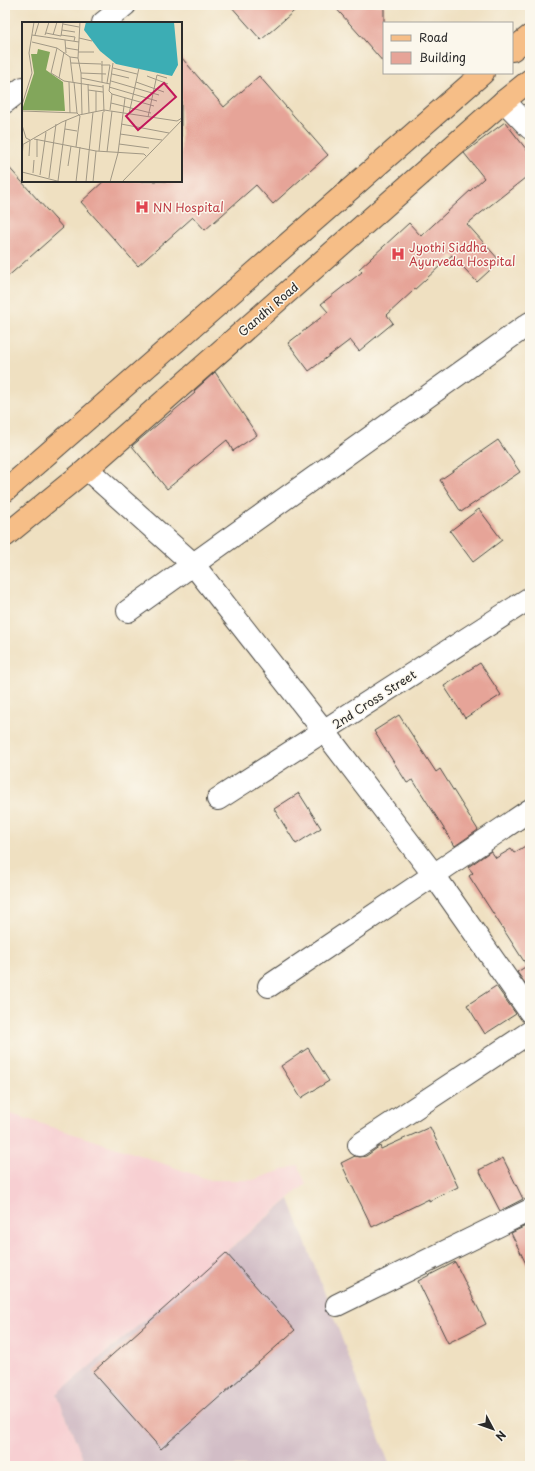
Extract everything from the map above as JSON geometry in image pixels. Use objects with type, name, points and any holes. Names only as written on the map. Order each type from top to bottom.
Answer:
[{"type":"main road","points":[[513,49],[530,36]]},
{"type":"main road","points":[[5,491],[482,74]]},
{"type":"main road","name":"Gandhi Road","points":[[5,536],[87,469],[504,101],[530,80]]},
{"type":"street","points":[[104,22],[125,5]]},
{"type":"street","points":[[5,102],[22,89]]},
{"type":"street","points":[[504,101],[530,128]]},
{"type":"street","points":[[128,611],[530,323]]},
{"type":"street","points":[[87,469],[193,564],[324,731],[434,875],[530,1012]]},
{"type":"street","name":"2nd Cross Street","points":[[218,799],[530,598]]},
{"type":"street","points":[[269,986],[530,810]]},
{"type":"street","points":[[359,1145],[530,1032]]},
{"type":"street","points":[[337,1305],[530,1210]]},
{"type":"shaded area","points":[[5,1112],[139,1155],[210,1180],[253,1180],[298,1165],[306,1184],[57,1394],[86,1466],[5,1466]]},
{"type":"shaded area","points":[[289,1199],[390,1466],[86,1466],[57,1394]]},
{"type":"building","points":[[230,5],[301,5],[261,40]]},
{"type":"building","points":[[333,5],[384,5],[383,62]]},
{"type":"building","points":[[182,58],[224,107],[259,76],[328,155],[273,204],[256,185],[205,230],[193,217],[138,266],[81,202],[103,182],[182,182]]},
{"type":"building","points":[[505,122],[530,154],[530,174],[467,224],[500,261],[477,282],[452,255],[387,315],[393,323],[359,351],[350,340],[309,371],[288,343],[328,312],[321,304],[362,272],[359,269],[409,223],[421,236],[484,178],[464,153]]},
{"type":"building","points":[[5,163],[63,228],[5,279]]},
{"type":"building","points":[[215,372],[257,435],[233,451],[227,440],[167,489],[132,446],[195,393],[194,391]]},
{"type":"building","points":[[498,440],[520,472],[461,512],[440,480]]},
{"type":"building","points":[[479,509],[502,540],[473,562],[450,531]]},
{"type":"building","points":[[480,663],[501,695],[465,718],[444,686]]},
{"type":"building","points":[[399,715],[436,772],[440,769],[478,830],[455,846],[413,780],[407,783],[374,731]]},
{"type":"building","points":[[299,793],[321,828],[296,844],[274,809]]},
{"type":"building","points":[[530,843],[530,990],[517,972],[527,966],[469,876],[473,873],[468,867],[491,851],[496,858],[511,849],[514,853]]},
{"type":"building","points":[[496,986],[516,1014],[485,1034],[467,1005]]},
{"type":"building","points":[[308,1048],[329,1081],[301,1098],[281,1066]]},
{"type":"building","points":[[430,1127],[458,1187],[429,1201],[429,1199],[372,1227],[341,1163],[355,1156],[366,1156],[380,1146],[381,1149]]},
{"type":"building","points":[[503,1158],[523,1199],[500,1211],[479,1170]]},
{"type":"building","points":[[530,1224],[530,1272],[511,1233]]},
{"type":"building","points":[[226,1253],[295,1330],[161,1449],[93,1372]]},
{"type":"building","points":[[455,1262],[486,1324],[448,1343],[418,1281]]},
{"type":"place","name":"NN Hospital","points":[[142,207]]},
{"type":"place","name":"Jyothi Siddha Ayurveda Hospital","points":[[398,254]]}]
